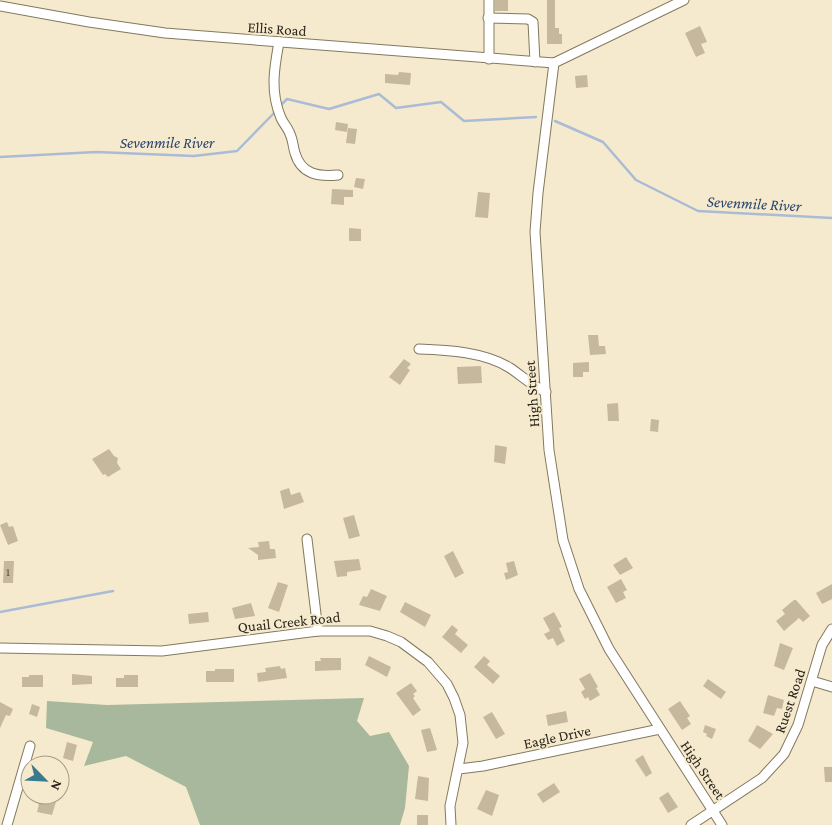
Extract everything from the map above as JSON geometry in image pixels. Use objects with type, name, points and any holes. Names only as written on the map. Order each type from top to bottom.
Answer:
[{"type":"street","points":[[489,0],[489,59]]},
{"type":"street","points":[[554,63],[684,0]]},
{"type":"street","name":"Ellis Road","points":[[0,6],[138,30],[554,63]]},
{"type":"street","points":[[488,18],[528,19],[533,22],[535,62]]},
{"type":"street","points":[[279,42],[273,78],[274,96],[291,136],[300,165],[309,172],[322,176],[338,175]]},
{"type":"street","name":"High Street","points":[[554,63],[535,232],[553,485],[563,540],[570,567],[598,630],[722,825]]},
{"type":"street","points":[[419,349],[449,350],[490,359],[509,368],[533,386],[546,392]]},
{"type":"street","points":[[307,539],[318,630]]},
{"type":"street","name":"Ruest Road","points":[[691,825],[762,778],[784,754],[798,725],[822,645],[832,629]]},
{"type":"street","name":"Quail Creek Road","points":[[0,648],[162,650],[318,630],[379,633],[401,642],[428,662],[447,684],[457,706],[463,743],[450,806],[451,825]]},
{"type":"street","points":[[812,680],[832,687]]},
{"type":"street","name":"Eagle Drive","points":[[459,769],[483,766],[660,729]]},
{"type":"street","points":[[8,825],[30,746]]},
{"type":"green space","points":[[364,698],[357,721],[370,736],[389,732],[409,766],[405,808],[400,825],[200,825],[186,787],[126,756],[84,766],[93,742],[46,728],[47,701],[107,705]]},
{"type":"building","points":[[495,0],[508,0],[508,11],[495,11]]},
{"type":"building","points":[[547,0],[555,0],[555,28],[559,28],[559,34],[562,34],[562,44],[547,44]]},
{"type":"building","points":[[700,26],[707,42],[701,44],[705,53],[696,57],[685,33]]},
{"type":"building","points":[[399,72],[411,73],[410,85],[385,83],[385,74],[398,75]]},
{"type":"building","points":[[587,75],[588,87],[576,88],[575,76]]},
{"type":"building","points":[[336,122],[348,124],[347,132],[335,130]]},
{"type":"building","points":[[348,128],[357,129],[355,144],[346,143]]},
{"type":"building","points":[[356,178],[365,179],[363,189],[354,187]]},
{"type":"building","points":[[332,189],[353,190],[353,197],[344,197],[344,205],[331,204]]},
{"type":"building","points":[[478,192],[490,193],[488,218],[475,217]]},
{"type":"building","points":[[349,228],[361,229],[361,241],[349,241]]},
{"type":"building","points":[[588,335],[598,335],[599,346],[605,346],[606,354],[590,355]]},
{"type":"building","points":[[404,359],[411,364],[407,368],[410,370],[400,385],[389,377]]},
{"type":"building","points":[[589,362],[589,372],[583,372],[583,377],[573,377],[573,363]]},
{"type":"building","points":[[481,366],[482,383],[458,384],[457,367]]},
{"type":"building","points":[[618,403],[619,421],[608,421],[607,404]]},
{"type":"building","points":[[651,419],[659,420],[658,432],[650,431]]},
{"type":"building","points":[[495,445],[507,447],[505,464],[494,462]]},
{"type":"building","points":[[109,449],[118,458],[117,463],[121,469],[108,477],[105,474],[103,475],[92,459]]},
{"type":"building","points":[[289,488],[291,495],[300,492],[304,502],[284,509],[280,491]]},
{"type":"building","points":[[354,515],[360,536],[349,539],[343,518]]},
{"type":"building","points":[[7,522],[9,527],[13,526],[18,541],[8,545],[0,525]]},
{"type":"building","points":[[269,541],[270,549],[275,549],[276,558],[258,560],[258,555],[248,548],[259,547],[258,542]]},
{"type":"building","points":[[453,551],[464,573],[455,578],[444,556]]},
{"type":"building","points":[[626,557],[633,568],[620,575],[613,565]]},
{"type":"building","points":[[359,559],[361,570],[347,572],[347,576],[337,577],[334,561]]},
{"type":"building","points":[[4,561],[14,561],[13,583],[3,583]]},
{"type":"building","points":[[514,561],[518,575],[506,580],[504,573],[508,572],[506,563]]},
{"type":"building","points":[[621,579],[627,590],[623,592],[626,598],[616,603],[607,587]]},
{"type":"building","points":[[278,582],[288,585],[279,612],[268,608]]},
{"type":"building","points":[[832,584],[832,599],[822,604],[816,593]]},
{"type":"building","points":[[371,589],[387,596],[380,611],[359,605],[363,596],[367,597]]},
{"type":"building","points":[[794,600],[810,616],[803,622],[799,618],[784,631],[776,621],[785,614],[782,610]]},
{"type":"building","points":[[405,602],[431,615],[425,627],[400,612]]},
{"type":"building","points":[[251,603],[255,616],[235,619],[232,608]]},
{"type":"building","points":[[208,612],[209,622],[189,624],[188,614]]},
{"type":"building","points":[[554,612],[562,627],[559,628],[565,641],[557,646],[553,638],[548,640],[544,634],[550,631],[543,618]]},
{"type":"building","points":[[452,625],[458,630],[455,634],[468,645],[461,653],[442,637]]},
{"type":"building","points":[[780,643],[793,648],[784,670],[774,666]]},
{"type":"building","points":[[369,656],[391,667],[387,677],[365,665]]},
{"type":"building","points":[[484,656],[490,661],[487,665],[500,676],[493,684],[474,667]]},
{"type":"building","points":[[320,658],[341,658],[341,670],[315,671],[315,661],[321,661]]},
{"type":"building","points":[[280,666],[281,669],[285,668],[287,678],[258,682],[257,673],[266,672],[265,668]]},
{"type":"building","points":[[215,669],[234,669],[234,682],[206,682],[206,671],[215,671]]},
{"type":"building","points":[[590,673],[600,695],[590,701],[588,697],[585,699],[581,692],[585,689],[579,679]]},
{"type":"building","points":[[72,674],[92,676],[92,684],[72,685]]},
{"type":"building","points":[[29,675],[43,675],[43,687],[22,687],[22,677],[29,677]]},
{"type":"building","points":[[124,675],[138,675],[138,687],[116,687],[116,678],[124,678]]},
{"type":"building","points":[[708,679],[726,692],[721,699],[703,686]]},
{"type":"building","points":[[411,683],[417,691],[413,694],[415,696],[413,698],[421,710],[413,716],[396,693]]},
{"type":"building","points":[[768,695],[784,700],[782,709],[777,708],[774,716],[763,713]]},
{"type":"building","points":[[680,701],[690,716],[687,718],[691,724],[682,730],[668,709]]},
{"type":"building","points":[[0,702],[13,709],[10,716],[6,715],[0,728]]},
{"type":"building","points":[[32,704],[40,707],[37,717],[29,714]]},
{"type":"building","points":[[566,711],[568,722],[548,726],[546,715]]},
{"type":"building","points":[[492,712],[505,734],[496,739],[483,717]]},
{"type":"building","points":[[705,725],[716,729],[712,739],[703,732]]},
{"type":"building","points":[[757,725],[773,734],[760,749],[748,741]]},
{"type":"building","points":[[430,728],[437,750],[427,752],[421,730]]},
{"type":"building","points":[[67,742],[77,745],[73,761],[70,760],[70,755],[64,755]]},
{"type":"building","points":[[643,755],[652,773],[646,777],[635,760]]},
{"type":"building","points":[[824,767],[832,767],[832,782],[825,782]]},
{"type":"building","points":[[418,776],[429,778],[428,801],[415,799]]},
{"type":"building","points":[[554,783],[560,792],[543,803],[537,794]]},
{"type":"building","points":[[486,790],[499,795],[492,816],[477,809]]},
{"type":"building","points":[[668,792],[678,807],[668,813],[659,798]]},
{"type":"building","points":[[39,805],[55,805],[52,815],[37,812]]},
{"type":"building","points":[[417,815],[428,815],[428,825],[417,825]]},
{"type":"waterway","name":"Sevenmile River","points":[[279,107],[287,99],[329,109],[379,94],[396,108],[441,102],[464,121],[536,117]]},
{"type":"waterway","name":"Sevenmile River","points":[[0,157],[96,152],[194,156],[237,151],[276,111]]},
{"type":"waterway","name":"Sevenmile River","points":[[555,121],[603,142],[636,180],[698,211],[832,218]]},
{"type":"waterway","points":[[0,612],[113,591]]}]
